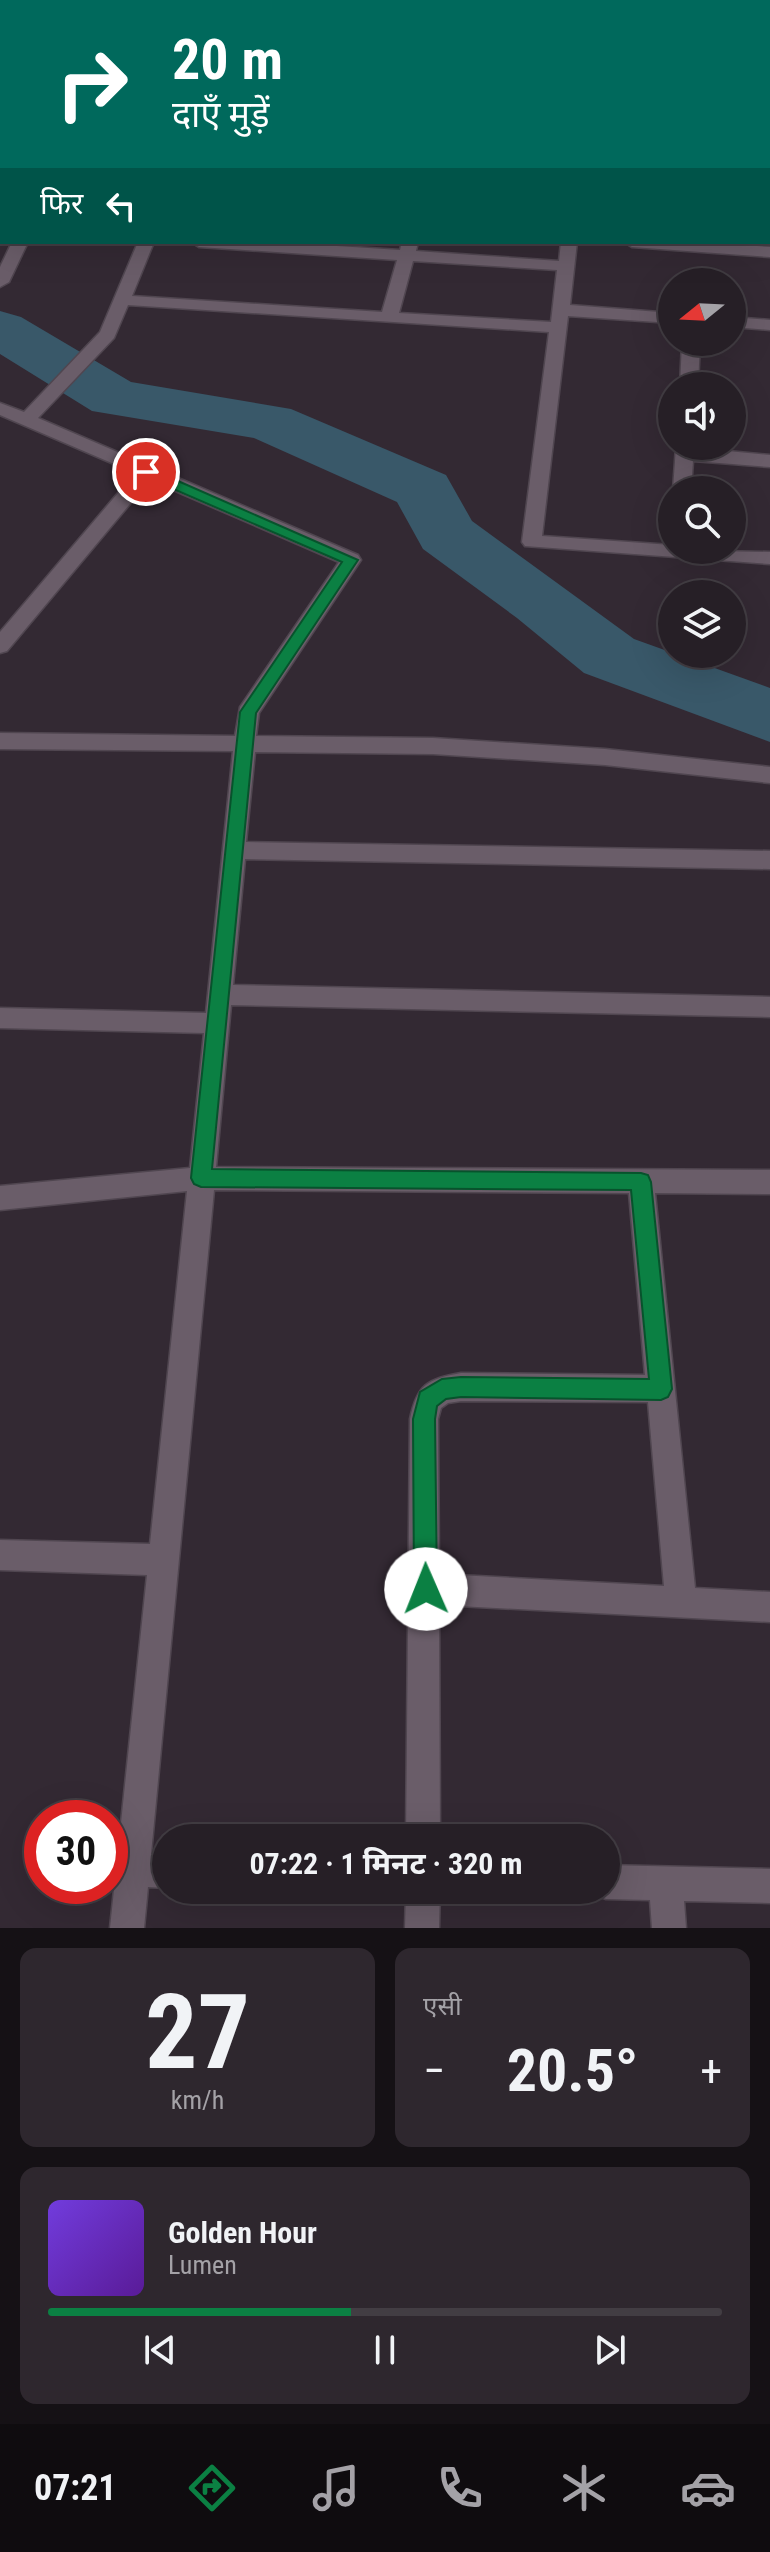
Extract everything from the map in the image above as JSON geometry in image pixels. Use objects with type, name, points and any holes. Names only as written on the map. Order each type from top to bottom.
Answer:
[{"type":"street","points":[[1,282],[19,244]]},
{"type":"street","points":[[27,419],[108,334],[145,244]]},
{"type":"street","points":[[259,244],[408,249],[567,266]]},
{"type":"street","points":[[569,244],[532,542],[658,550]]},
{"type":"street","points":[[660,244],[770,252]]},
{"type":"street","points":[[389,317],[408,249]]},
{"type":"street","points":[[122,300],[389,317],[658,318]]},
{"type":"street","points":[[746,323],[770,325]]},
{"type":"street","points":[[0,408],[351,560],[248,712],[164,1560],[150,1871],[127,1928]]},
{"type":"street","points":[[746,458],[770,461]]},
{"type":"street","points":[[0,646],[146,472]]},
{"type":"street","points":[[746,556],[770,558]]},
{"type":"street","points":[[0,741],[433,746],[605,757],[770,775]]},
{"type":"street","points":[[234,850],[770,860]]},
{"type":"street","points":[[0,1018],[218,1009],[770,1007]]},
{"type":"street","points":[[0,1198],[201,1178],[770,1182]]},
{"type":"street","points":[[641,1182],[681,1603]]},
{"type":"street","points":[[423,1824],[424,1419],[428,1400],[442,1390],[461,1387],[661,1389]]},
{"type":"street","points":[[0,1555],[164,1560]]},
{"type":"street","points":[[426,1589],[770,1607]]},
{"type":"street","points":[[620,1882],[770,1886]]},
{"type":"street","points":[[666,1884],[669,1928]]},
{"type":"street","points":[[422,1928],[423,1904]]},
{"type":"waterway","points":[[0,329],[114,398],[269,422],[423,489],[446,534],[541,602],[609,656],[770,716]]},
{"type":"route","points":[[146,472],[351,560],[248,712],[201,1178],[641,1182],[661,1389],[461,1387],[442,1390],[428,1400],[424,1419],[426,1589]]}]
